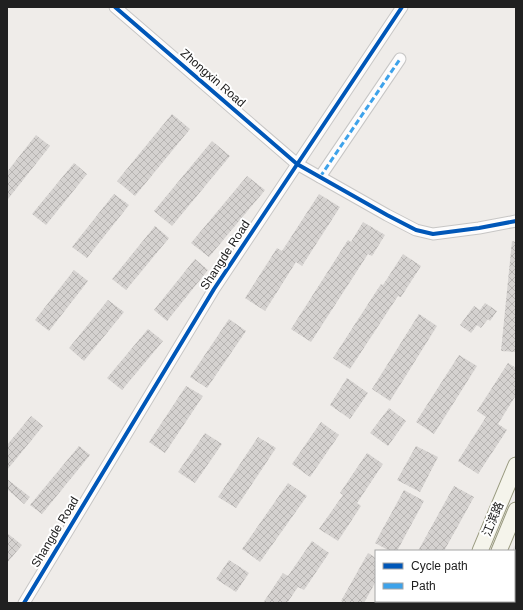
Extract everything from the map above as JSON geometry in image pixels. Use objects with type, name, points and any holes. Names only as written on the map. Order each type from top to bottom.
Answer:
[{"type":"main road","name":"江滨路","points":[[480,550],[516,465]]},
{"type":"main road","name":"江滨路","points":[[499,550],[516,510]]},
{"type":"street","name":"Zhongxin Road","points":[[115,7],[297,164],[387,216],[416,230],[433,234],[479,228],[516,220]]},
{"type":"street","name":"Shangde Road","points":[[24,603],[214,289],[402,7]]},
{"type":"street","points":[[320,177],[400,59]]},
{"type":"shaded area","points":[[516,543],[516,603],[486,603],[515,602],[515,550],[512,550]]},
{"type":"building","points":[[172,114],[190,129],[135,196],[117,181]]},
{"type":"building","points":[[36,135],[50,146],[8,199],[7,172]]},
{"type":"building","points":[[212,141],[230,156],[172,226],[154,211]]},
{"type":"building","points":[[74,163],[87,174],[46,225],[32,214]]},
{"type":"building","points":[[247,176],[265,190],[209,257],[191,243]]},
{"type":"building","points":[[114,194],[129,205],[87,258],[72,247]]},
{"type":"building","points":[[319,194],[340,207],[302,266],[296,262],[265,311],[245,298],[277,248],[282,251]]},
{"type":"building","points":[[363,222],[385,235],[372,256],[368,254],[311,342],[291,329],[348,240],[351,242]]},
{"type":"building","points":[[155,226],[169,238],[126,290],[112,279]]},
{"type":"building","points":[[512,241],[516,242],[516,352],[501,351]]},
{"type":"building","points":[[403,254],[421,266],[401,297],[398,296],[350,369],[333,358],[381,284],[383,285]]},
{"type":"building","points":[[195,259],[208,270],[167,321],[154,310]]},
{"type":"building","points":[[74,270],[88,281],[49,331],[35,320]]},
{"type":"building","points":[[108,300],[124,312],[84,361],[69,348]]},
{"type":"building","points":[[485,303],[497,311],[490,321],[488,319],[481,328],[477,325],[471,333],[460,325],[474,306],[480,310]]},
{"type":"building","points":[[419,314],[437,326],[390,401],[372,389]]},
{"type":"building","points":[[229,319],[246,331],[207,388],[190,377]]},
{"type":"building","points":[[148,329],[163,341],[122,390],[107,378]]},
{"type":"building","points":[[459,355],[477,366],[434,434],[416,422]]},
{"type":"building","points":[[508,363],[516,368],[516,395],[498,424],[507,430],[478,474],[458,461],[486,417],[477,411]]},
{"type":"building","points":[[347,378],[368,393],[350,419],[330,405]]},
{"type":"building","points":[[186,386],[203,396],[165,453],[149,442]]},
{"type":"building","points":[[389,408],[406,421],[388,446],[370,433]]},
{"type":"building","points":[[31,416],[43,426],[7,470],[7,445]]},
{"type":"building","points":[[321,422],[339,435],[310,477],[292,464]]},
{"type":"building","points":[[205,433],[222,444],[195,483],[178,472]]},
{"type":"building","points":[[258,437],[276,448],[236,508],[218,497]]},
{"type":"building","points":[[79,446],[90,455],[42,514],[30,505]]},
{"type":"building","points":[[416,446],[438,457],[420,492],[397,480]]},
{"type":"building","points":[[367,453],[383,464],[357,503],[361,506],[338,541],[319,529],[343,495],[340,493]]},
{"type":"building","points":[[7,479],[30,497],[24,504],[7,489]]},
{"type":"building","points":[[288,483],[307,496],[260,562],[242,549]]},
{"type":"building","points":[[454,486],[474,497],[445,550],[419,550]]},
{"type":"building","points":[[404,490],[424,501],[398,550],[388,550],[375,543]]},
{"type":"building","points":[[7,533],[22,545],[7,563]]},
{"type":"building","points":[[312,541],[329,553],[304,590],[298,587],[287,603],[263,603],[283,573],[288,576]]},
{"type":"building","points":[[368,553],[375,557],[375,583],[364,603],[345,603],[341,601]]},
{"type":"building","points":[[229,560],[249,573],[236,592],[216,579]]},
{"type":"building","points":[[390,602],[418,602],[417,603]]},
{"type":"marked path","points":[[320,177],[400,59]]},
{"type":"cycle path","points":[[115,7],[297,164],[387,215],[416,230],[433,234],[516,221]]},
{"type":"cycle path","points":[[24,603],[214,289],[402,7]]}]
